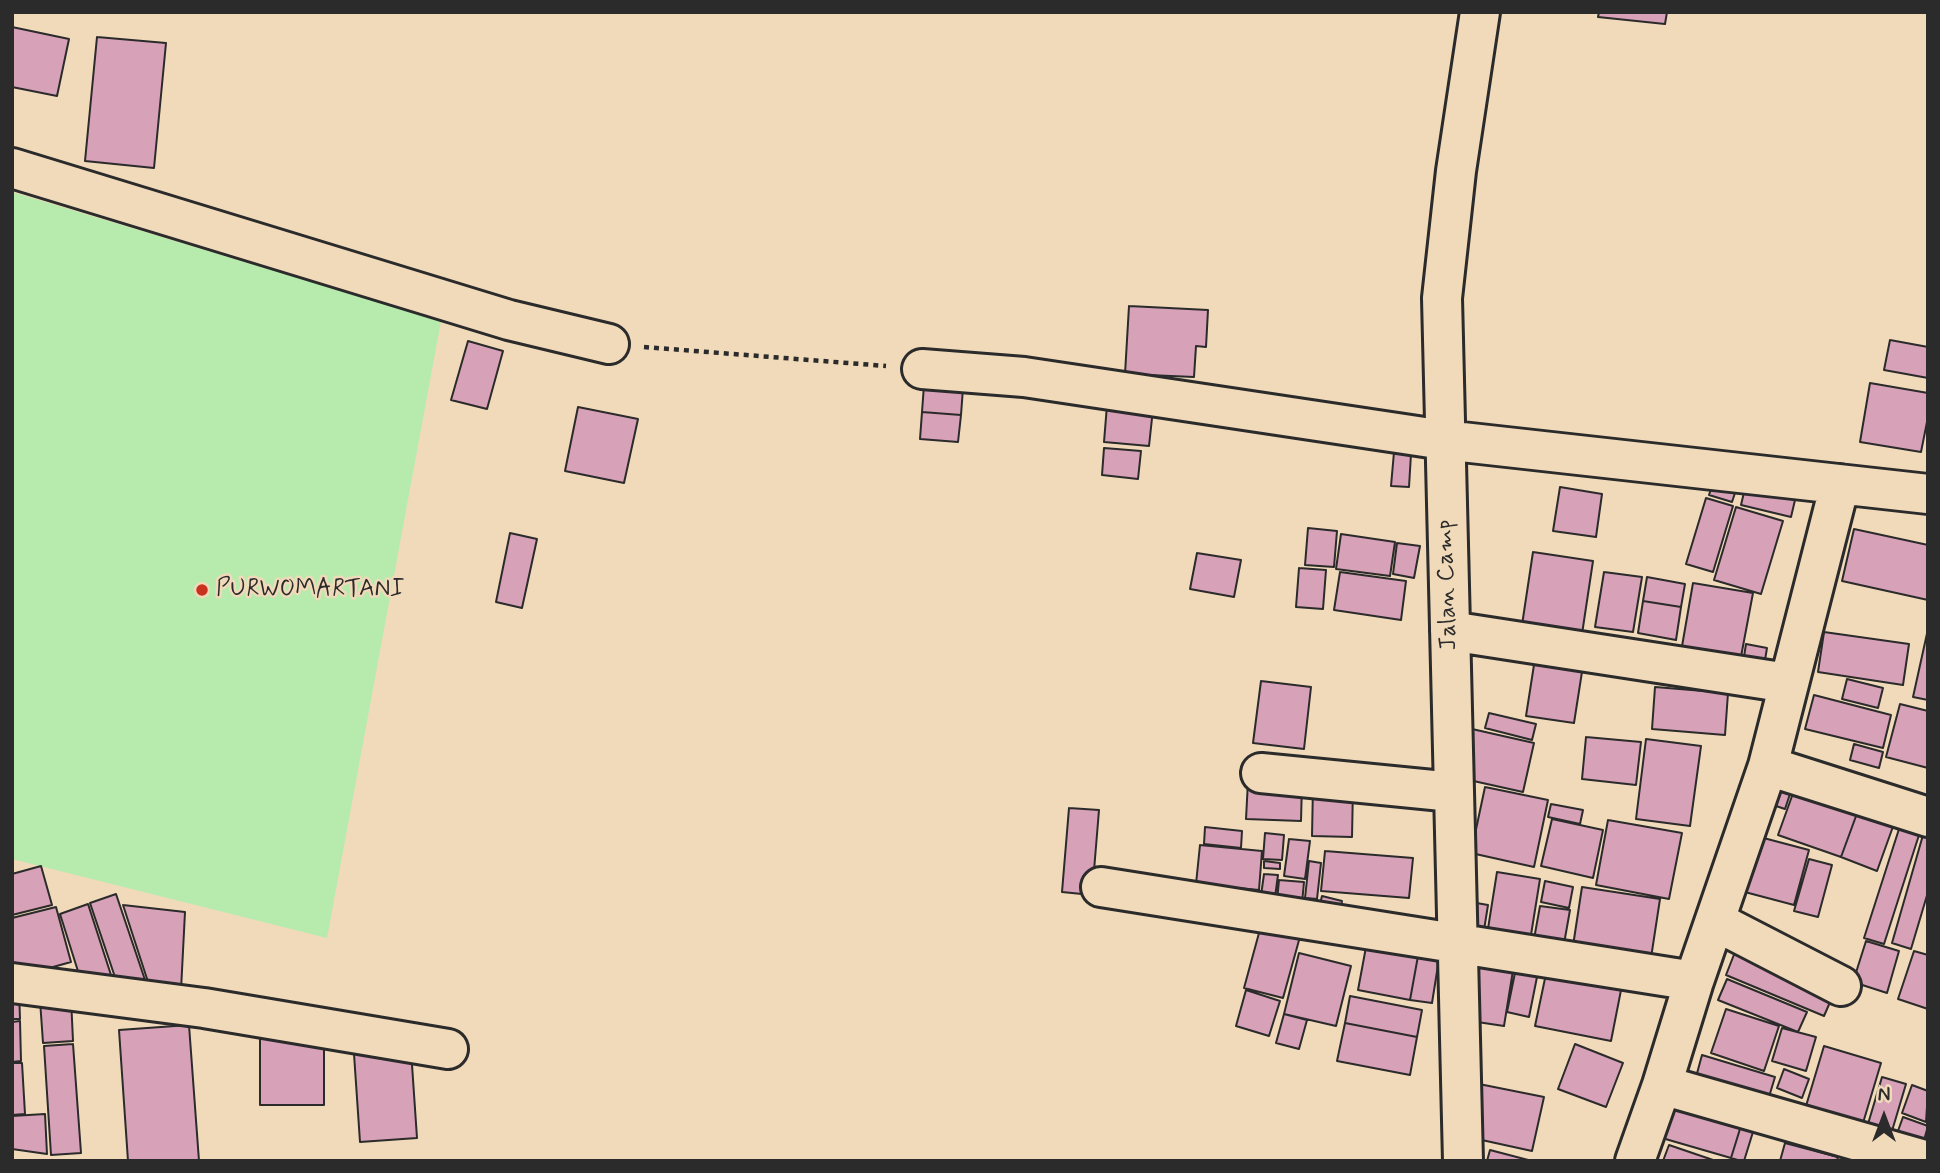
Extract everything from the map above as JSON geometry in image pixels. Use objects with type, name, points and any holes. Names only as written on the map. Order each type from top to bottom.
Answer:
[{"type":"street","name":"Jalan Camp","points":[[1463,1161],[1442,298],[1455,171],[1480,12]]},
{"type":"street","points":[[12,168],[509,320],[609,344]]},
{"type":"street","points":[[922,369],[1024,377],[1444,440],[1928,494]]},
{"type":"street","points":[[1634,1161],[1662,1085],[1694,981],[1768,766],[1840,484]]},
{"type":"street","points":[[1450,631],[1788,683]]},
{"type":"street","points":[[1768,766],[1928,817]]},
{"type":"street","points":[[1261,773],[1453,792]]},
{"type":"street","points":[[1101,887],[1694,981]]},
{"type":"street","points":[[1715,921],[1841,986]]},
{"type":"street","points":[[12,983],[204,1007],[448,1049]]},
{"type":"street","points":[[1662,1085],[1928,1161]]},
{"type":"path","points":[[609,344],[922,369]]},
{"type":"green space","name":"PURWOMARTANI","points":[[12,192],[441,321],[327,938],[12,859]]},
{"type":"building","points":[[1599,12],[1667,12],[1665,24],[1598,17]]},
{"type":"building","points":[[12,27],[69,39],[57,96],[12,87]]},
{"type":"building","points":[[97,37],[166,43],[154,168],[85,161]]},
{"type":"building","points":[[1129,306],[1208,310],[1206,347],[1196,346],[1194,377],[1125,374]]},
{"type":"building","points":[[1890,340],[1928,347],[1928,378],[1884,370]]},
{"type":"building","points":[[468,341],[503,351],[487,409],[451,400]]},
{"type":"building","points":[[1870,383],[1928,393],[1928,417],[1921,452],[1860,442]]},
{"type":"building","points":[[924,385],[963,388],[961,415],[922,412]]},
{"type":"building","points":[[1107,405],[1153,409],[1149,446],[1104,442]]},
{"type":"building","points":[[578,407],[638,419],[624,483],[565,471]]},
{"type":"building","points":[[922,412],[961,415],[958,442],[920,439]]},
{"type":"building","points":[[1104,448],[1141,451],[1138,479],[1102,475]]},
{"type":"building","points":[[1394,452],[1411,454],[1409,487],[1391,486]]},
{"type":"building","points":[[1713,483],[1736,490],[1732,502],[1709,495]]},
{"type":"building","points":[[1560,487],[1602,494],[1596,537],[1553,531]]},
{"type":"building","points":[[1745,488],[1795,500],[1791,517],[1741,505]]},
{"type":"building","points":[[1706,498],[1733,506],[1713,572],[1686,564]]},
{"type":"building","points":[[1736,507],[1783,521],[1761,594],[1714,580]]},
{"type":"building","points":[[1308,528],[1337,531],[1334,567],[1305,565]]},
{"type":"building","points":[[1854,529],[1928,545],[1928,600],[1842,581]]},
{"type":"building","points":[[510,533],[537,539],[522,608],[496,602]]},
{"type":"building","points":[[1341,534],[1395,542],[1390,576],[1336,569]]},
{"type":"building","points":[[1397,543],[1420,546],[1414,578],[1393,574]]},
{"type":"building","points":[[1533,552],[1593,561],[1582,634],[1522,625]]},
{"type":"building","points":[[1197,553],[1241,560],[1234,597],[1190,589]]},
{"type":"building","points":[[1299,568],[1326,570],[1323,609],[1296,607]]},
{"type":"building","points":[[1340,572],[1406,581],[1401,620],[1334,610]]},
{"type":"building","points":[[1604,572],[1642,577],[1633,632],[1595,627]]},
{"type":"building","points":[[1647,577],[1685,584],[1681,607],[1643,601]]},
{"type":"building","points":[[1693,583],[1753,593],[1740,662],[1681,652]]},
{"type":"building","points":[[1643,601],[1681,607],[1676,640],[1638,633]]},
{"type":"building","points":[[1928,629],[1928,700],[1913,697]]},
{"type":"building","points":[[1824,632],[1909,644],[1903,685],[1818,672]]},
{"type":"building","points":[[1746,644],[1767,648],[1764,666],[1743,663]]},
{"type":"building","points":[[1536,652],[1584,659],[1574,723],[1526,716]]},
{"type":"building","points":[[1847,679],[1883,688],[1878,708],[1842,699]]},
{"type":"building","points":[[1261,681],[1311,687],[1304,749],[1253,743]]},
{"type":"building","points":[[1655,687],[1728,693],[1725,735],[1652,729]]},
{"type":"building","points":[[1814,695],[1891,715],[1883,748],[1805,729]]},
{"type":"building","points":[[1900,704],[1928,711],[1928,768],[1886,757]]},
{"type":"building","points":[[1489,713],[1536,724],[1532,740],[1485,728]]},
{"type":"building","points":[[1472,729],[1534,743],[1523,792],[1460,778]]},
{"type":"building","points":[[1586,737],[1641,742],[1636,785],[1582,779]]},
{"type":"building","points":[[1646,739],[1701,746],[1690,826],[1636,819]]},
{"type":"building","points":[[1854,744],[1883,752],[1879,768],[1850,760]]},
{"type":"building","points":[[1766,776],[1793,785],[1785,809],[1758,800]]},
{"type":"building","points":[[1248,781],[1302,783],[1301,821],[1246,819]]},
{"type":"building","points":[[1796,785],[1859,808],[1841,857],[1778,835]]},
{"type":"building","points":[[1313,786],[1353,787],[1352,837],[1312,836]]},
{"type":"building","points":[[1485,787],[1548,800],[1534,867],[1471,853]]},
{"type":"building","points":[[1551,804],[1583,810],[1580,824],[1548,817]]},
{"type":"building","points":[[1069,808],[1099,810],[1092,895],[1062,892]]},
{"type":"building","points":[[1859,808],[1895,821],[1877,871],[1841,857]]},
{"type":"building","points":[[1552,819],[1603,830],[1593,878],[1541,866]]},
{"type":"building","points":[[1608,820],[1682,833],[1669,899],[1596,885]]},
{"type":"building","points":[[1205,827],[1242,831],[1241,848],[1204,844]]},
{"type":"building","points":[[1899,829],[1919,835],[1884,944],[1864,938]]},
{"type":"building","points":[[1265,833],[1284,835],[1282,860],[1263,859]]},
{"type":"building","points":[[1923,835],[1928,836],[1928,892],[1911,949],[1892,943]]},
{"type":"building","points":[[1756,836],[1809,850],[1794,905],[1741,891]]},
{"type":"building","points":[[1289,839],[1310,841],[1305,879],[1284,876]]},
{"type":"building","points":[[1200,845],[1262,851],[1259,890],[1196,884]]},
{"type":"building","points":[[1325,851],[1413,858],[1409,898],[1321,891]]},
{"type":"building","points":[[1809,859],[1832,865],[1818,917],[1794,911]]},
{"type":"building","points":[[1264,861],[1280,863],[1280,869],[1264,868]]},
{"type":"building","points":[[1309,861],[1321,863],[1317,899],[1305,898]]},
{"type":"building","points":[[41,866],[52,905],[12,915],[12,874]]},
{"type":"building","points":[[1497,872],[1540,879],[1530,941],[1487,935]]},
{"type":"building","points":[[1264,874],[1278,875],[1273,912],[1259,910]]},
{"type":"building","points":[[1279,880],[1304,882],[1301,914],[1276,911]]},
{"type":"building","points":[[1545,881],[1573,887],[1569,908],[1541,902]]},
{"type":"building","points":[[1582,887],[1660,899],[1649,971],[1571,959]]},
{"type":"building","points":[[116,894],[145,980],[119,989],[90,903]]},
{"type":"building","points":[[1322,896],[1342,901],[1339,916],[1318,912]]},
{"type":"building","points":[[1465,901],[1488,905],[1484,930],[1461,927]]},
{"type":"building","points":[[88,904],[111,975],[82,984],[60,914]]},
{"type":"building","points":[[123,905],[185,912],[181,990],[150,988]]},
{"type":"building","points":[[1540,906],[1570,910],[1562,955],[1532,950]]},
{"type":"building","points":[[56,907],[71,962],[17,977],[12,958],[12,918]]},
{"type":"building","points":[[1262,922],[1301,933],[1283,998],[1244,988]]},
{"type":"building","points":[[1866,941],[1899,951],[1887,993],[1853,982]]},
{"type":"building","points":[[1366,947],[1418,956],[1410,1000],[1358,990]]},
{"type":"building","points":[[1914,951],[1928,955],[1928,1009],[1898,999]]},
{"type":"building","points":[[1475,952],[1515,958],[1504,1026],[1464,1020]]},
{"type":"building","points":[[1735,952],[1834,993],[1824,1016],[1726,975]]},
{"type":"building","points":[[1299,953],[1351,966],[1336,1026],[1284,1014]]},
{"type":"building","points":[[1418,956],[1439,959],[1432,1003],[1410,1000]]},
{"type":"building","points":[[1517,963],[1539,967],[1529,1017],[1507,1012]]},
{"type":"building","points":[[1547,969],[1622,985],[1611,1041],[1535,1026]]},
{"type":"building","points":[[1727,979],[1807,1012],[1798,1032],[1718,1000]]},
{"type":"building","points":[[19,990],[20,1019],[12,1019],[12,991]]},
{"type":"building","points":[[1246,990],[1280,1001],[1269,1036],[1236,1026]]},
{"type":"building","points":[[1350,996],[1422,1010],[1417,1037],[1345,1023]]},
{"type":"building","points":[[71,998],[73,1041],[43,1043],[40,1000]]},
{"type":"building","points":[[1726,1009],[1779,1026],[1764,1071],[1711,1053]]},
{"type":"building","points":[[1284,1014],[1307,1020],[1299,1049],[1276,1043]]},
{"type":"building","points":[[20,1021],[21,1061],[12,1062],[12,1022]]},
{"type":"building","points":[[1345,1023],[1417,1037],[1410,1075],[1337,1061]]},
{"type":"building","points":[[189,1025],[199,1161],[128,1161],[119,1030]]},
{"type":"building","points":[[1782,1028],[1816,1037],[1806,1071],[1772,1061]]},
{"type":"building","points":[[260,1038],[324,1038],[324,1105],[260,1105]]},
{"type":"building","points":[[73,1044],[81,1153],[51,1155],[44,1046]]},
{"type":"building","points":[[1575,1044],[1623,1063],[1606,1107],[1558,1089]]},
{"type":"building","points":[[1824,1046],[1881,1063],[1863,1123],[1806,1106]]},
{"type":"building","points":[[411,1050],[417,1138],[360,1142],[354,1054]]},
{"type":"building","points":[[1702,1055],[1775,1077],[1765,1110],[1693,1088]]},
{"type":"building","points":[[12,1063],[22,1063],[25,1114],[12,1115]]},
{"type":"building","points":[[1784,1069],[1809,1079],[1802,1098],[1777,1088]]},
{"type":"building","points":[[1882,1077],[1906,1084],[1889,1141],[1865,1134]]},
{"type":"building","points":[[1479,1084],[1544,1097],[1532,1151],[1468,1137]]},
{"type":"building","points":[[1912,1085],[1928,1091],[1926,1122],[1902,1113]]},
{"type":"building","points":[[1674,1095],[1744,1116],[1731,1158],[1662,1138]]},
{"type":"building","points":[[45,1114],[47,1154],[12,1149],[12,1116]]},
{"type":"building","points":[[1744,1116],[1757,1119],[1744,1161],[1741,1161],[1731,1158]]},
{"type":"building","points":[[1903,1117],[1928,1126],[1921,1151],[1894,1142]]},
{"type":"building","points":[[1785,1143],[1838,1157],[1837,1161],[1780,1161]]},
{"type":"building","points":[[1669,1145],[1716,1161],[1663,1161]]},
{"type":"building","points":[[1490,1150],[1532,1161],[1487,1161]]},
{"type":"place","name":"PURWOMARTANI","points":[[202,590]]}]
